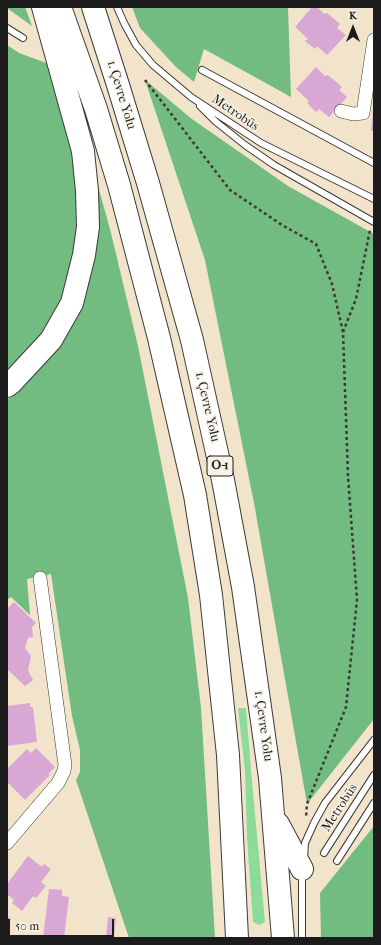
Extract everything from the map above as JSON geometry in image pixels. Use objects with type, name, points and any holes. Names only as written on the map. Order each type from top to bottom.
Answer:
[{"type":"highway","points":[[7,386],[51,340],[72,303],[84,255],[88,227],[87,191],[83,150],[43,7]]},
{"type":"highway","name":"O-1","points":[[60,7],[96,109],[119,185],[159,338],[195,495],[211,595],[228,755],[237,938]]},
{"type":"highway","name":"1. Çevre Yolu","points":[[92,7],[148,183],[192,340],[222,472],[244,594],[264,740],[273,816],[283,938]]},
{"type":"highway","points":[[273,816],[302,869]]},
{"type":"street","points":[[341,111],[353,114],[363,113],[374,40]]},
{"type":"street","points":[[7,843],[58,783],[64,771],[65,765],[40,578]]},
{"type":"lane","name":"Metrobüs","points":[[117,7],[124,24],[136,45],[153,65],[191,97],[261,143],[374,199]]},
{"type":"lane","points":[[7,28],[23,38]]},
{"type":"lane","name":"Metrobüs","points":[[202,70],[374,162]]},
{"type":"lane","points":[[191,97],[215,120],[245,145],[306,184],[374,222]]},
{"type":"lane","points":[[302,938],[302,869],[306,843],[314,823],[325,803],[374,740]]},
{"type":"lane","name":"Metrobüs","points":[[324,853],[374,775]]},
{"type":"lane","name":"Metrobüs","points":[[337,861],[374,804]]},
{"type":"path","points":[[145,80],[230,190],[282,225],[316,244],[332,284],[343,332],[348,476],[357,600],[346,708],[306,804],[306,843]]},
{"type":"path","points":[[343,332],[356,299],[370,231],[374,222]]},
{"type":"green space","points":[[25,7],[32,26],[7,8]]},
{"type":"green space","points":[[132,7],[288,7],[291,97],[204,49],[194,82],[176,67],[140,28]]},
{"type":"green space","points":[[7,45],[19,53],[52,65],[78,149],[78,227],[69,281],[50,327],[7,372]]},
{"type":"green space","points":[[145,80],[192,119],[288,186],[374,234],[374,719],[307,804],[254,503],[205,260]]},
{"type":"green space","points":[[98,186],[111,233],[138,346],[188,598],[201,708],[215,938],[129,938],[76,780],[80,772],[80,750],[72,716],[51,574],[27,579],[30,615],[11,597],[7,600],[7,400],[41,368],[69,331],[87,283],[98,239]]},
{"type":"green space","points":[[238,708],[246,708],[265,922],[259,925],[253,922],[247,838],[245,771]]},
{"type":"green space","points":[[374,826],[374,938],[321,938],[320,893]]},
{"type":"building","points":[[312,7],[317,7],[324,14],[327,13],[340,24],[337,28],[346,35],[327,55],[317,46],[315,49],[305,41],[308,39],[295,27]]},
{"type":"building","points":[[316,67],[325,76],[328,75],[342,87],[339,90],[347,97],[329,117],[319,109],[316,112],[307,103],[309,101],[296,89]]},
{"type":"building","points":[[373,111],[374,131],[371,131]]},
{"type":"building","points":[[14,602],[36,623],[32,627],[33,637],[28,638],[25,648],[31,656],[28,670],[33,680],[25,686],[7,669],[7,609]]},
{"type":"building","points":[[30,703],[30,707],[33,707],[37,742],[7,746],[7,706]]},
{"type":"building","points":[[36,748],[55,767],[48,774],[50,775],[25,800],[7,782],[7,769],[27,749],[31,753]]},
{"type":"building","points":[[28,856],[42,867],[44,864],[51,869],[41,882],[46,886],[36,898],[33,896],[22,911],[12,903],[14,900],[7,894],[7,884]]},
{"type":"building","points":[[49,889],[62,890],[62,896],[69,897],[64,938],[43,938]]},
{"type":"building","points":[[7,916],[11,919],[7,925]]},
{"type":"building","points":[[108,917],[116,918],[114,938],[106,938]]}]
